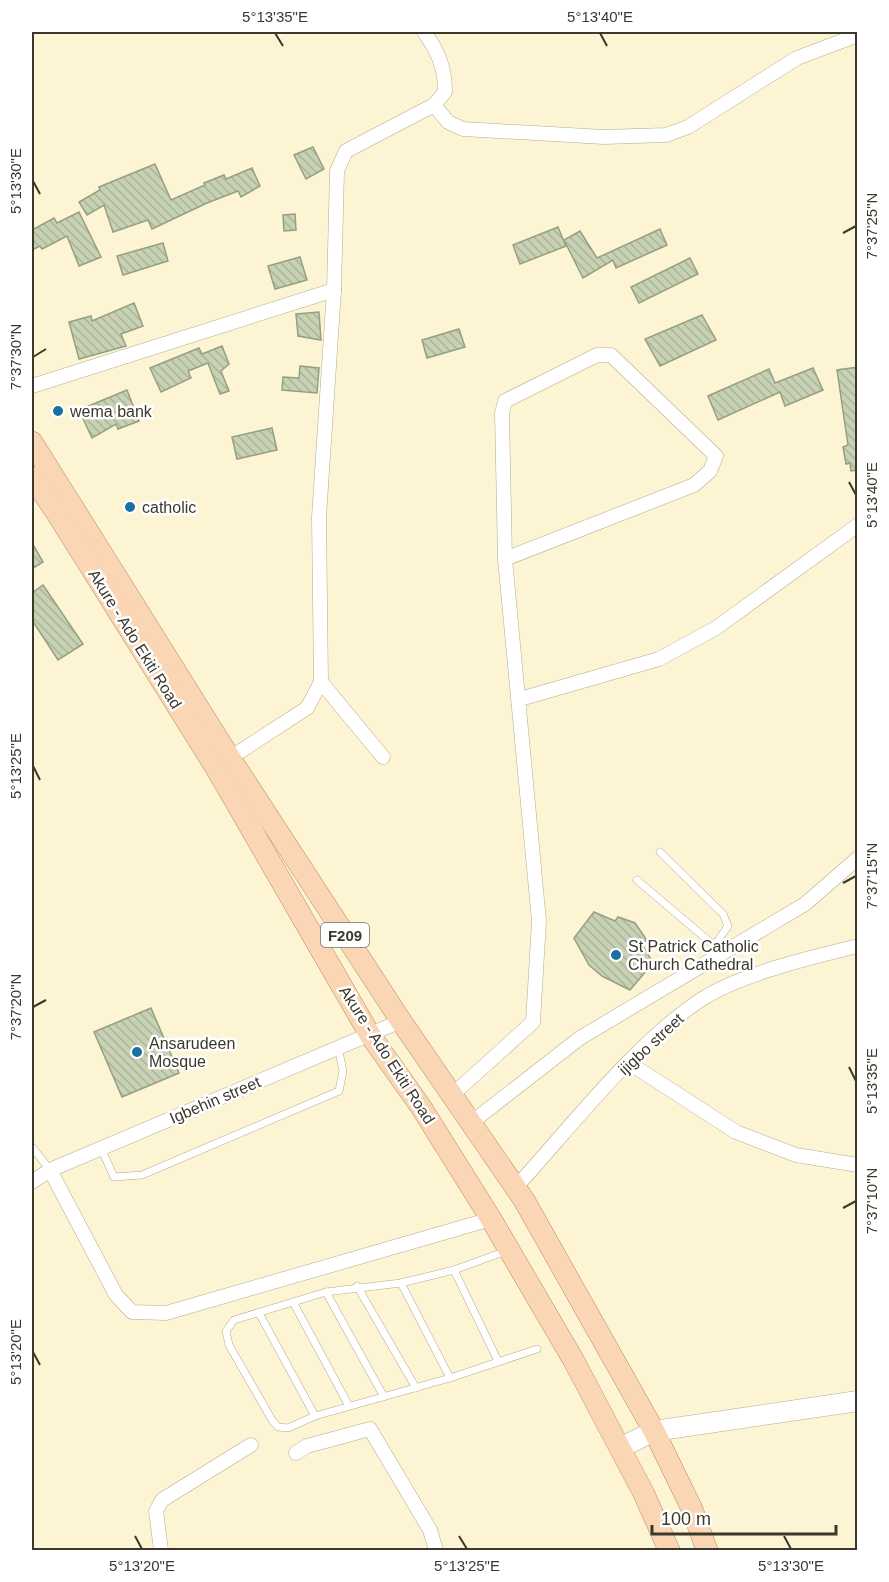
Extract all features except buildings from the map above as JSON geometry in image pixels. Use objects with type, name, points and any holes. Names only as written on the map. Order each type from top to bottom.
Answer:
[{"type":"main road","name":"Akure - Ado Ekiti Road","points":[[32,442],[230,758],[401,1021],[516,1187],[654,1431]]},
{"type":"main road","name":"Akure - Ado Ekiti Road","points":[[32,477],[216,768],[370,1035],[421,1107],[491,1219],[574,1361],[620,1448],[669,1551]]},
{"type":"main road","points":[[620,1448],[654,1431],[858,1401]]},
{"type":"main road","name":"F209","points":[[654,1431],[692,1509],[707,1551]]},
{"type":"street","points":[[230,758],[307,708],[321,682],[319,517],[334,290],[337,171],[346,151],[434,105],[445,92],[445,71],[436,49],[424,32]]},
{"type":"street","points":[[434,105],[448,122],[463,129],[604,137],[666,135],[688,127],[797,58],[858,36]]},
{"type":"street","points":[[32,386],[334,290]]},
{"type":"street","points":[[452,1095],[533,1022],[540,921],[505,558],[502,413],[505,401],[597,355],[611,355],[716,456],[710,471],[694,485],[505,558]]},
{"type":"street","points":[[520,699],[659,659],[716,628],[858,525]]},
{"type":"street","points":[[321,682],[383,757]]},
{"type":"street","points":[[472,1122],[580,1038],[719,950],[805,904],[858,858]]},
{"type":"street","name":"ijigbo street","points":[[516,1187],[663,1028],[703,998],[746,978],[858,946]]},
{"type":"street","name":"Igbehin street","points":[[32,1182],[50,1170],[100,1148],[401,1021]]},
{"type":"street","points":[[629,1063],[736,1132],[796,1155],[858,1165]]},
{"type":"street","points":[[50,1170],[116,1296],[132,1312],[166,1313],[491,1219]]},
{"type":"street","points":[[296,1453],[307,1446],[370,1429],[430,1530],[436,1551]]},
{"type":"street","points":[[161,1551],[156,1511],[162,1500],[251,1445]]},
{"type":"lane","points":[[637,880],[719,950],[728,926],[723,914],[660,852]]},
{"type":"lane","points":[[100,1148],[114,1177],[142,1175],[339,1091],[343,1071],[338,1047]]},
{"type":"lane","points":[[32,1147],[50,1170]]},
{"type":"lane","points":[[509,1250],[454,1270],[401,1283],[357,1286],[326,1292],[234,1320],[228,1324],[226,1331],[229,1345],[278,1427],[288,1428],[315,1416],[450,1378],[537,1349]]},
{"type":"lane","points":[[454,1270],[498,1361]]},
{"type":"lane","points":[[401,1283],[450,1378]]},
{"type":"lane","points":[[357,1286],[416,1388]]},
{"type":"lane","points":[[326,1292],[384,1397]]},
{"type":"lane","points":[[293,1302],[349,1406]]},
{"type":"lane","points":[[258,1313],[315,1416]]},
{"type":"place","name":"wema bank","points":[[58,411]]},
{"type":"place","name":"catholic","points":[[130,507]]},
{"type":"place","name":"St Patrick Catholic Church Cathedral","points":[[616,955]]},
{"type":"place","name":"Ansarudeen Mosque","points":[[137,1052]]}]
